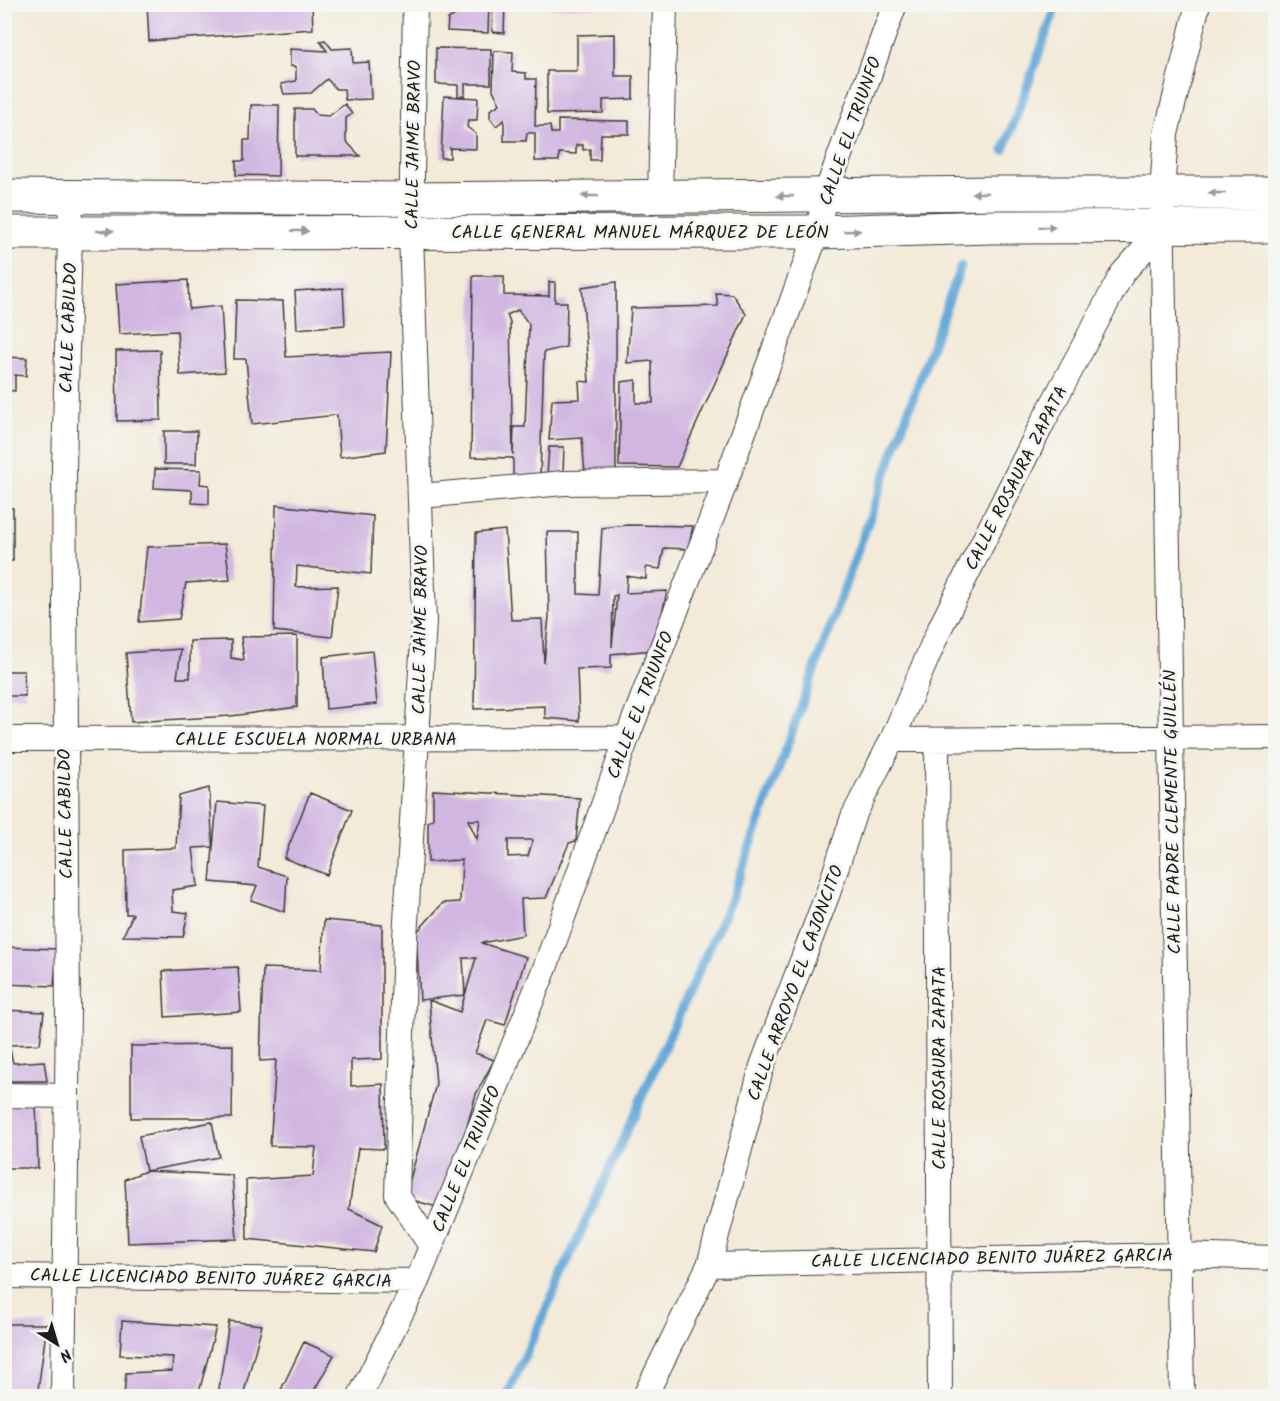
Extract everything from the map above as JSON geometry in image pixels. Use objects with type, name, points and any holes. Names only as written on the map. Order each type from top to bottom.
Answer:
[{"type":"street","name":"CALLE JAIME BRAVO","points":[[415,4],[411,233],[424,621],[405,938],[397,1195],[431,1246]]},
{"type":"street","points":[[660,196],[665,4]]},
{"type":"street","name":"CALLE EL TRIUNFO","points":[[360,1396],[417,1281],[545,968],[627,738],[726,482],[817,232],[825,196],[895,4]]},
{"type":"street","points":[[1162,194],[1166,134],[1198,4]]},
{"type":"street","name":"CALLE GENERAL MANUEL MÁRQUEZ DE LEÓN","points":[[4,196],[413,199],[1275,193]]},
{"type":"street","name":"CALLE PADRE CLEMENTE GUILLÉN","points":[[1162,194],[1182,1396]]},
{"type":"street","name":"CALLE CABILDO","points":[[63,1396],[67,1096],[64,468],[71,195]]},
{"type":"street","name":"CALLE GENERAL MANUEL MÁRQUEZ DE LEÓN","points":[[4,233],[71,231],[817,232],[992,227],[1275,226]]},
{"type":"street","name":"CALLE ROSAURA ZAPATA","points":[[892,740],[938,632],[1054,401],[1122,274],[1163,228]]},
{"type":"street","points":[[420,496],[564,483],[726,482]]},
{"type":"street","points":[[892,740],[1275,737]]},
{"type":"street","name":"CALLE ESCUELA NORMAL URBANA","points":[[4,739],[627,738]]},
{"type":"street","name":"CALLE ARROYO EL CAJONCITO","points":[[645,1396],[709,1265],[762,1066],[828,893],[853,817],[892,740]]},
{"type":"street","name":"CALLE ROSAURA ZAPATA","points":[[938,740],[940,1396]]},
{"type":"street","points":[[4,1095],[67,1096]]},
{"type":"street","name":"CALLE LICENCIADO BENITO JUÁREZ GARCIA","points":[[709,1265],[1179,1255],[1275,1258]]},
{"type":"street","name":"CALLE LICENCIADO BENITO JUÁREZ GARCIA","points":[[4,1276],[417,1281]]},
{"type":"building","points":[[147,4],[312,4],[313,29],[149,41]]},
{"type":"building","points":[[460,4],[489,4],[488,33],[447,31],[448,19],[460,12]]},
{"type":"building","points":[[493,4],[505,4],[504,33],[492,32]]},
{"type":"building","points":[[548,4],[601,4],[601,7],[549,8]]},
{"type":"building","points":[[615,34],[615,76],[633,76],[633,99],[603,100],[603,113],[547,114],[547,71],[577,71],[577,35]]},
{"type":"building","points":[[325,40],[332,49],[352,48],[353,63],[369,62],[371,99],[345,100],[344,89],[336,89],[327,79],[311,93],[284,94],[281,84],[296,81],[296,67],[290,66],[290,49],[327,51],[320,41]]},
{"type":"building","points":[[436,48],[491,49],[491,84],[465,84],[465,96],[458,96],[458,85],[436,84]]},
{"type":"building","points":[[494,51],[513,52],[512,72],[526,73],[526,79],[536,79],[535,126],[550,126],[551,133],[558,133],[558,120],[629,121],[629,134],[601,134],[600,160],[590,160],[590,149],[583,150],[583,145],[576,145],[576,154],[559,153],[559,161],[535,161],[535,133],[527,133],[526,141],[504,141],[504,120],[496,126],[490,118],[490,110],[500,104],[493,90]]},
{"type":"building","points":[[444,96],[478,98],[477,120],[468,120],[467,127],[476,134],[476,149],[450,148],[450,158],[441,158]]},
{"type":"building","points":[[345,104],[352,114],[346,118],[346,141],[360,156],[295,156],[295,109],[312,109],[317,115],[329,116]]},
{"type":"building","points":[[251,105],[279,105],[278,176],[236,175],[236,161],[244,161],[244,140],[250,140]]},
{"type":"building","points":[[473,276],[504,276],[504,295],[549,296],[549,282],[555,282],[555,302],[567,302],[566,347],[544,352],[540,477],[513,476],[513,458],[471,457]],"holes":[[[518,310],[529,324],[525,427],[514,427],[513,455],[510,323],[507,315]]]},
{"type":"building","points":[[188,280],[189,309],[221,306],[225,372],[180,375],[177,331],[119,334],[116,284]]},
{"type":"building","points":[[616,282],[616,473],[585,474],[582,438],[549,440],[552,400],[580,399],[579,381],[589,382],[582,287]]},
{"type":"building","points":[[343,288],[345,325],[297,329],[295,291]]},
{"type":"building","points":[[716,293],[732,294],[746,314],[677,467],[619,466],[621,382],[636,380],[636,403],[653,403],[652,361],[627,363],[631,308],[718,306]]},
{"type":"building","points":[[236,300],[283,301],[286,357],[391,352],[386,451],[340,457],[337,415],[252,424],[246,359],[234,359]]},
{"type":"building","points":[[160,350],[161,420],[117,421],[116,351]]},
{"type":"building","points":[[4,357],[27,358],[26,376],[15,375],[15,391],[4,390]]},
{"type":"building","points":[[164,431],[197,431],[196,464],[164,464]]},
{"type":"building","points":[[549,447],[564,447],[563,473],[547,476]]},
{"type":"building","points":[[155,469],[201,470],[200,484],[209,485],[209,504],[192,503],[192,490],[154,488]]},
{"type":"building","points":[[276,505],[373,516],[371,574],[297,566],[296,587],[338,586],[332,637],[274,631]]},
{"type":"building","points":[[4,508],[13,508],[13,561],[4,561]]},
{"type":"building","points":[[627,525],[693,526],[688,549],[664,548],[660,569],[646,567],[646,579],[627,576],[626,593],[667,591],[654,650],[611,654],[611,668],[577,669],[579,721],[545,718],[545,706],[474,709],[476,533],[505,530],[511,620],[542,619],[544,663],[549,617],[547,532],[578,532],[578,594],[598,595],[602,528]],"holes":[[[617,595],[612,647],[613,596]]]},
{"type":"building","points":[[225,544],[230,580],[186,583],[179,619],[139,622],[147,547]]},
{"type":"building","points":[[297,636],[297,707],[231,716],[131,722],[126,653],[181,649],[177,678],[190,678],[190,641],[231,640],[231,658],[244,660],[241,637]]},
{"type":"building","points":[[372,651],[377,704],[326,709],[323,657]]},
{"type":"building","points":[[4,671],[24,671],[25,696],[4,696]]},
{"type":"building","points":[[209,788],[213,847],[193,848],[198,886],[172,890],[173,911],[188,913],[183,937],[123,936],[133,914],[126,914],[125,850],[176,848],[179,796]]},
{"type":"building","points":[[433,790],[580,798],[576,841],[569,843],[546,898],[521,899],[523,935],[481,943],[526,957],[505,1025],[487,1020],[475,1053],[494,1060],[476,1094],[444,1209],[405,1198],[436,1084],[429,1000],[460,1012],[465,995],[420,1000],[416,933],[443,903],[460,902],[462,860],[428,862],[428,822],[433,819]],"holes":[[[468,820],[480,820],[477,839]],[[508,840],[533,840],[528,856],[508,857]],[[463,958],[476,958],[465,995]]]},
{"type":"building","points":[[310,793],[352,810],[327,875],[284,858]]},
{"type":"building","points":[[217,802],[263,806],[258,867],[287,876],[285,912],[251,900],[257,886],[210,882]]},
{"type":"building","points":[[324,920],[382,925],[382,1059],[351,1060],[351,1086],[383,1084],[384,1149],[358,1148],[349,1209],[382,1225],[374,1252],[247,1239],[246,1180],[313,1176],[316,1147],[270,1146],[276,1060],[260,1061],[263,968],[321,970]]},
{"type":"building","points":[[4,947],[57,949],[54,986],[4,984]]},
{"type":"building","points":[[238,967],[241,1012],[165,1017],[163,971]]},
{"type":"building","points":[[4,1010],[44,1012],[40,1044],[9,1045],[13,1063],[44,1061],[47,1081],[4,1081]]},
{"type":"building","points":[[233,1045],[232,1118],[131,1118],[131,1046]]},
{"type":"building","points":[[4,1103],[36,1104],[38,1168],[4,1168]]},
{"type":"building","points":[[212,1122],[219,1157],[146,1171],[139,1136]]},
{"type":"building","points":[[146,1171],[232,1175],[237,1239],[128,1243],[125,1179]]},
{"type":"building","points":[[122,1321],[216,1327],[198,1396],[124,1396],[126,1373],[172,1371],[173,1357],[120,1355]]},
{"type":"building","points":[[229,1321],[262,1325],[243,1396],[218,1396]]},
{"type":"building","points":[[4,1324],[47,1324],[38,1390],[4,1389]]},
{"type":"building","points":[[304,1342],[334,1355],[311,1396],[278,1396]]},
{"type":"waterway","points":[[1004,150],[1057,4]]},
{"type":"waterway","points":[[507,1396],[732,897],[961,266]]}]
